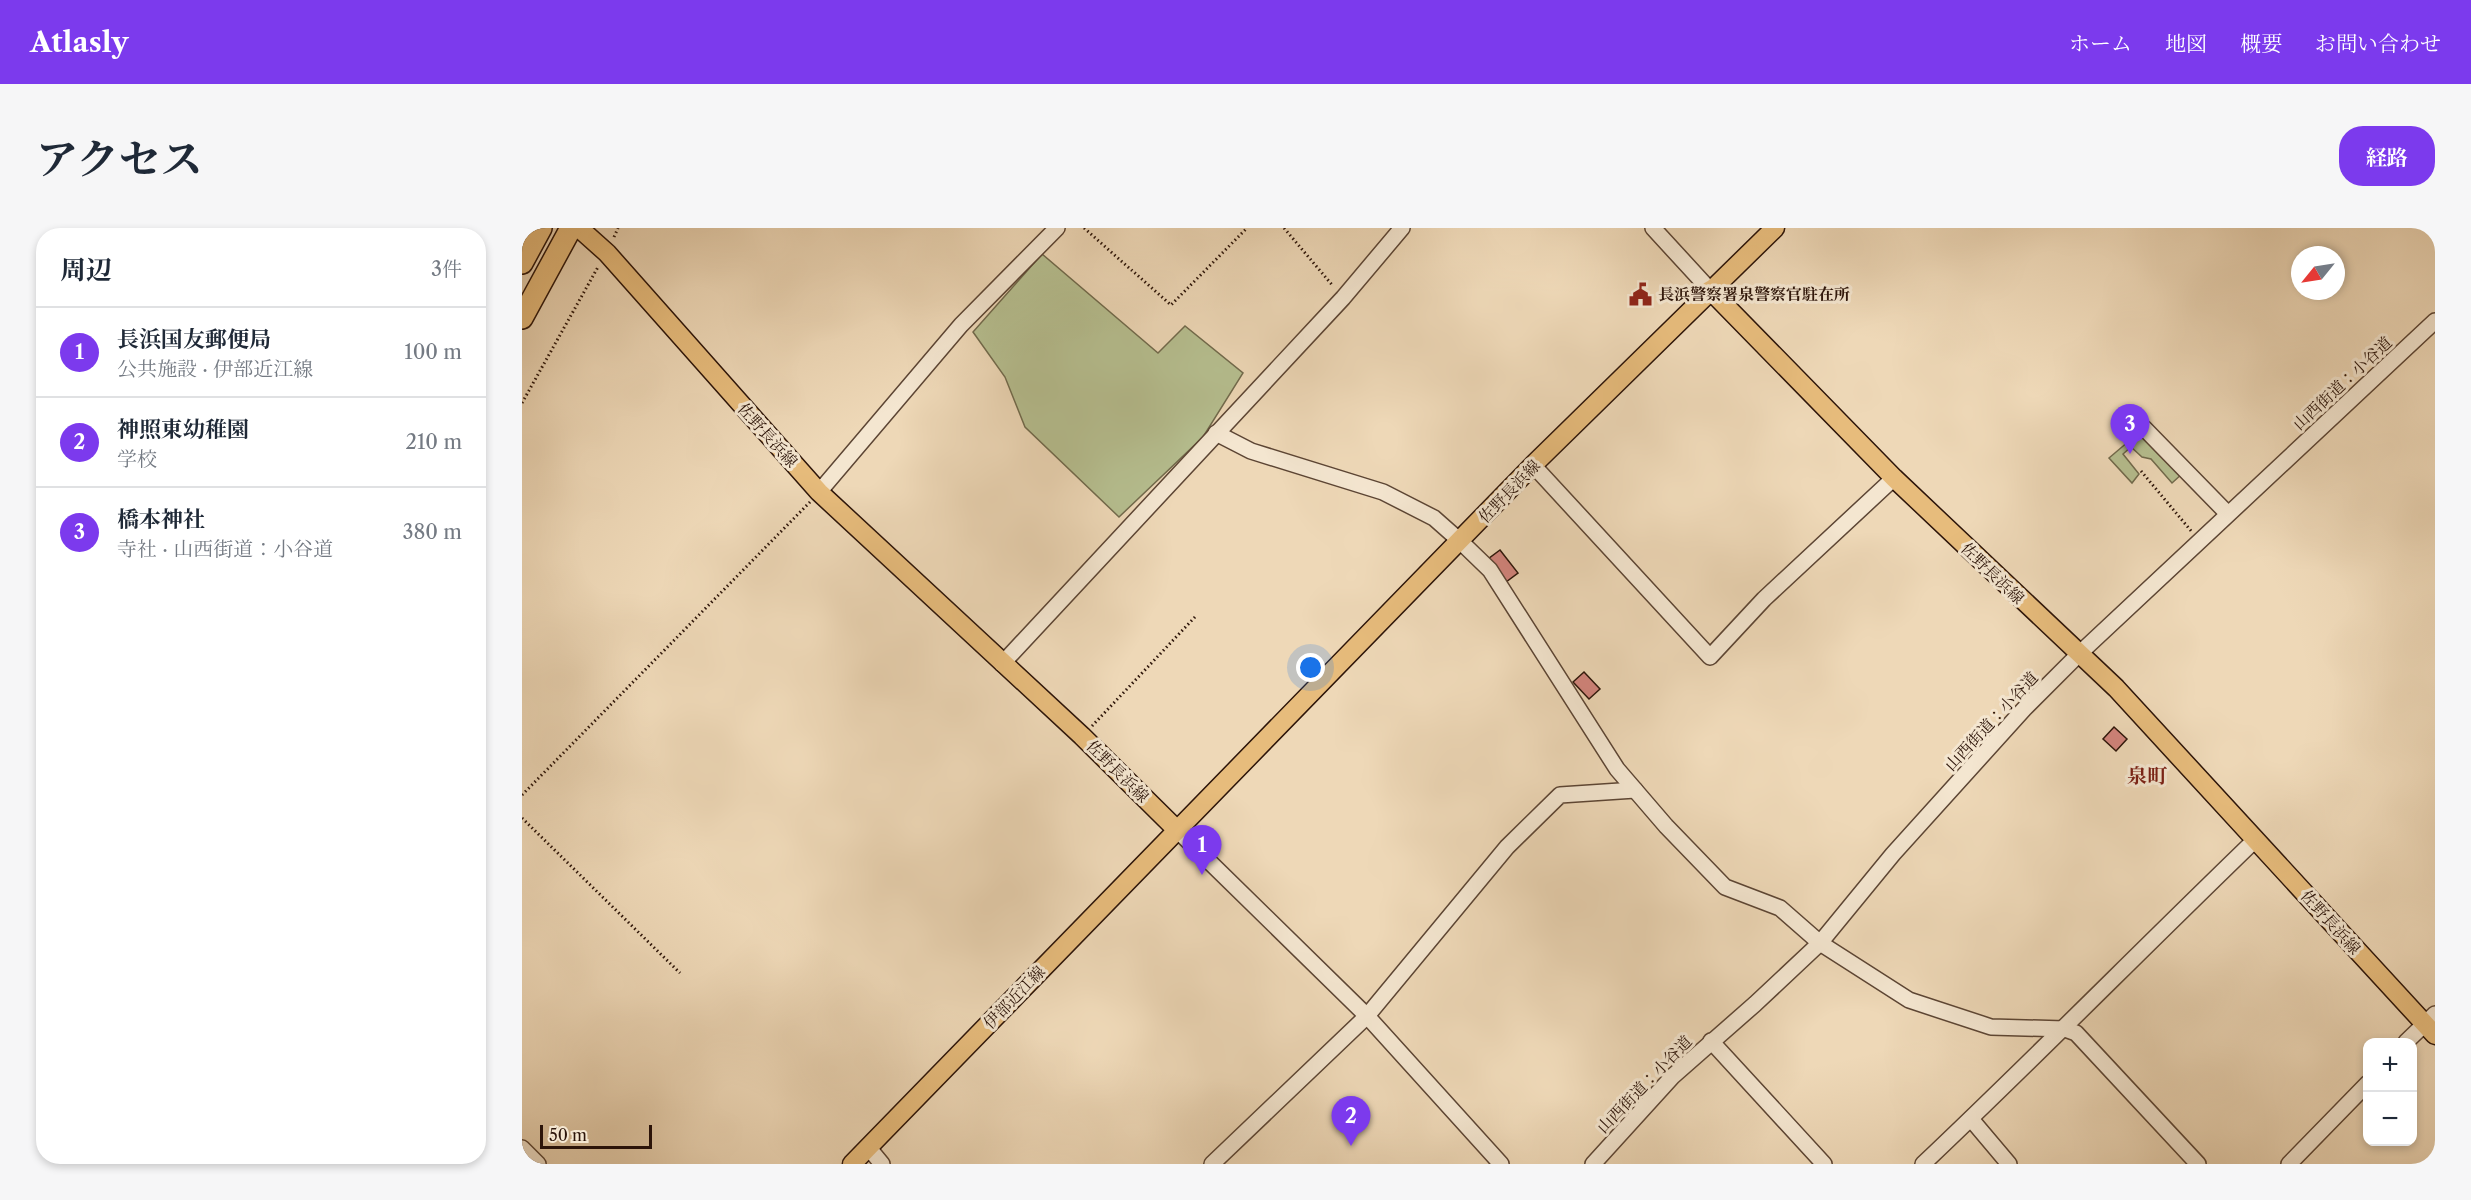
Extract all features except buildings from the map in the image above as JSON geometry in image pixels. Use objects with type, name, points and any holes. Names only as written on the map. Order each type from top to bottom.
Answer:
[{"type":"highway","points":[[522,263],[541,228]]},
{"type":"highway","points":[[523,318],[571,228]]},
{"type":"main road","name":"佐野長浜線","points":[[579,228],[607,253],[819,492],[1082,736],[1177,830],[1533,465],[1710,291],[1894,478],[2116,688],[2431,1025]]},
{"type":"main road","points":[[1710,291],[1775,228]]},
{"type":"main road","name":"伊部近江線","points":[[852,1164],[1177,830]]},
{"type":"street","points":[[819,492],[961,326],[1057,228]]},
{"type":"street","points":[[1002,664],[1343,298],[1402,228]]},
{"type":"street","points":[[1653,228],[1710,291]]},
{"type":"street","name":"山西街道：小谷道","points":[[1593,1164],[1673,1076],[1820,943],[1900,846],[2025,709],[2079,654],[2198,540],[2435,321]]},
{"type":"street","points":[[2144,428],[2227,513]]},
{"type":"street","points":[[1216,432],[1251,451],[1383,492],[1434,518],[1490,570],[1617,769],[1666,826],[1725,887],[1780,908],[1820,943],[1909,1000],[1991,1027],[2065,1029],[2076,1033],[2198,1164]]},
{"type":"street","points":[[1533,465],[1710,657],[1764,599],[1894,478]]},
{"type":"street","points":[[1212,1164],[1367,1016],[1507,847],[1560,795],[1635,790]]},
{"type":"street","points":[[1177,830],[1367,1016],[1502,1164]]},
{"type":"street","points":[[1923,1164],[2065,1029],[2140,951],[2256,839]]},
{"type":"street","points":[[2412,1038],[2431,1025]]},
{"type":"street","points":[[1711,1041],[1824,1164]]},
{"type":"street","points":[[2289,1164],[2363,1087]]},
{"type":"street","points":[[1971,1119],[2009,1164]]},
{"type":"street","points":[[868,1147],[882,1164]]},
{"type":"street","points":[[522,1148],[538,1164]]},
{"type":"path","points":[[522,403],[607,253],[618,228]]},
{"type":"path","points":[[1084,228],[1171,304],[1247,228]]},
{"type":"path","points":[[1284,228],[1343,298]]},
{"type":"path","points":[[2141,471],[2198,540]]},
{"type":"path","points":[[522,795],[819,492]]},
{"type":"path","points":[[1082,736],[1195,618]]},
{"type":"path","points":[[522,818],[680,973]]},
{"type":"green space","points":[[1042,254],[1158,353],[1185,326],[1243,373],[1203,437],[1119,517],[1025,427],[1005,377],[973,332]]},
{"type":"green space","points":[[2142,430],[2183,473],[2172,483],[2151,459],[2142,457],[2131,447],[2123,454],[2139,474],[2132,483],[2109,458]]},
{"type":"place","name":"長浜警察署泉警察官駐在所","points":[[1640,294]]},
{"type":"place","name":"橋本神社","points":[[2130,454]]},
{"type":"place","name":"長浜国友郵便局","points":[[1202,875]]},
{"type":"place","name":"神照東幼稚園","points":[[1351,1146]]},
{"type":"district","name":"泉町","points":[[2147,776]]}]
